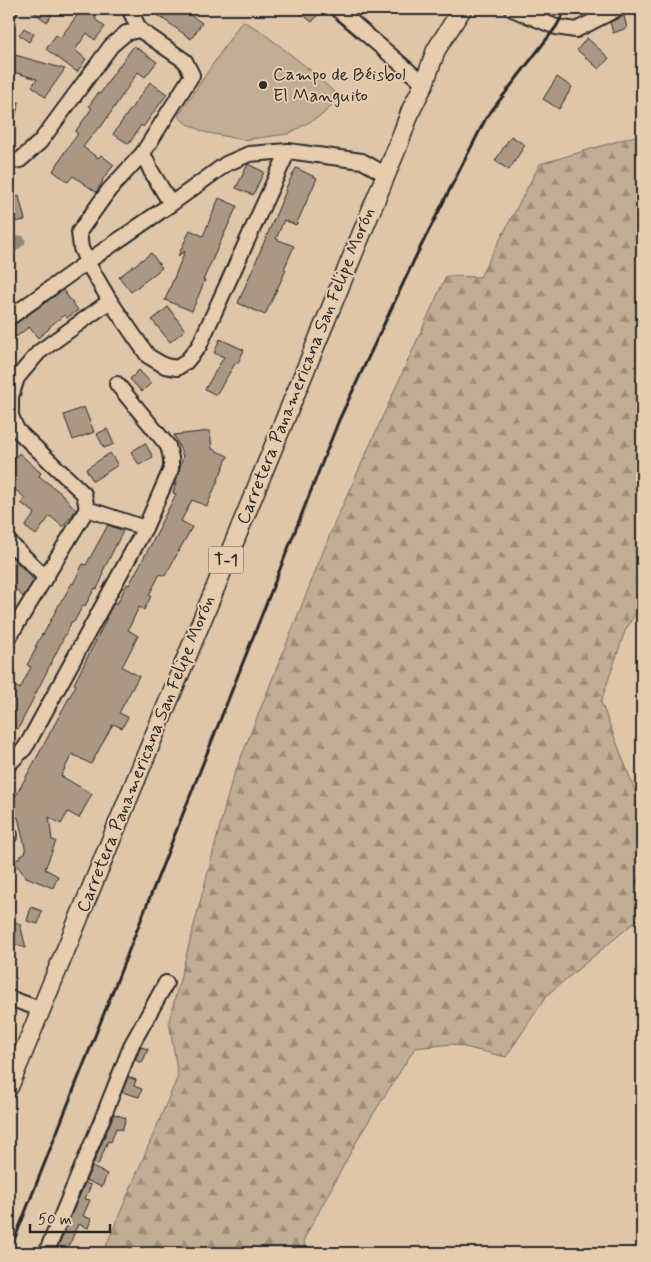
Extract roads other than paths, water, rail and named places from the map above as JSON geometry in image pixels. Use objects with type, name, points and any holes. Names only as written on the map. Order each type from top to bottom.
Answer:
[{"type":"main road","name":"Carretera Panamericana San Felipe Morón","points":[[9,1087],[397,148],[411,110],[424,84],[436,50],[462,9]]},
{"type":"street","points":[[129,9],[140,30],[185,61],[192,75],[143,153],[109,190],[79,232],[81,248],[87,262],[110,301],[148,356],[164,366],[178,368],[186,362],[198,346],[288,151]]},
{"type":"street","points":[[337,9],[424,84]]},
{"type":"street","points":[[512,9],[556,27],[576,30],[617,9]]},
{"type":"street","points":[[9,162],[20,160],[40,142],[111,46],[126,34],[140,30]]},
{"type":"street","points":[[9,318],[226,164],[249,154],[288,151],[362,161],[385,174]]},
{"type":"street","points":[[143,153],[171,204]]},
{"type":"street","points":[[9,637],[87,509],[84,494],[17,430],[11,416],[11,397],[18,378],[39,352],[110,301]]},
{"type":"street","points":[[9,764],[28,743],[145,528],[171,469],[168,446],[117,384]]},
{"type":"street","points":[[87,509],[145,528]]},
{"type":"street","points":[[9,542],[45,577]]},
{"type":"street","points":[[46,1253],[132,1044],[166,983]]},
{"type":"street","points":[[9,998],[40,1009]]},
{"type":"waterway","points":[[9,250],[20,241]]},
{"type":"railway","points":[[9,1253],[339,420],[416,256],[486,118],[556,27],[566,9]]},
{"type":"place","name":"Campo de Béisbol El Manguito","points":[[263,85]]}]
